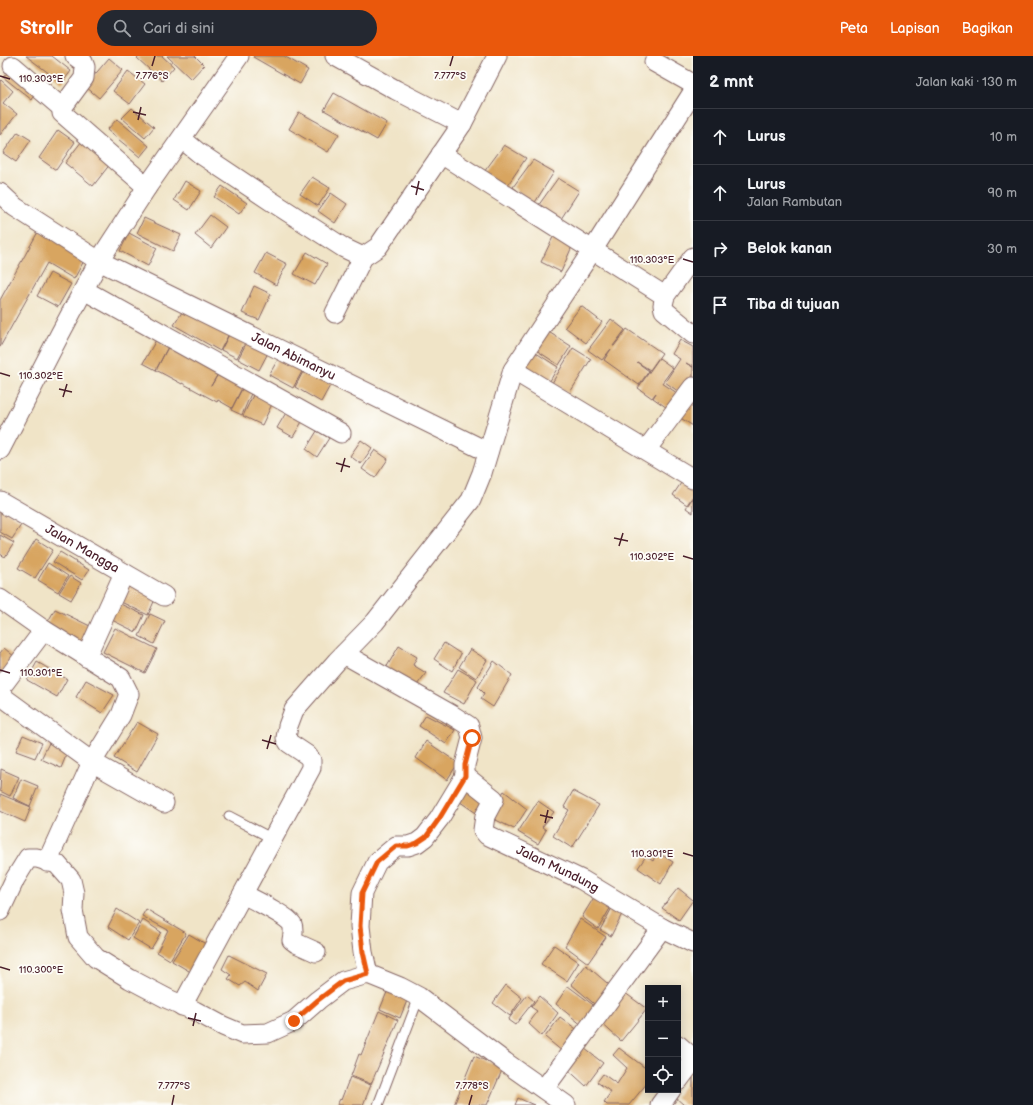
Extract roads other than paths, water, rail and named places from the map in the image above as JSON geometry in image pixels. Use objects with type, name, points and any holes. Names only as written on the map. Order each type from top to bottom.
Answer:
[{"type":"street","points":[[75,56],[85,67],[84,78],[62,108],[62,113],[147,187]]},
{"type":"street","points":[[0,450],[99,261],[147,187],[239,56]]},
{"type":"street","points":[[335,56],[462,124]]},
{"type":"street","points":[[335,313],[363,257],[378,248],[462,124],[497,56]]},
{"type":"street","points":[[654,62],[693,84]]},
{"type":"street","points":[[14,66],[62,108]]},
{"type":"street","points":[[182,1006],[311,768],[311,760],[307,755],[289,743],[286,738],[288,726],[294,710],[375,622],[471,500],[482,473],[513,370],[693,92]]},
{"type":"street","points":[[182,138],[199,153],[271,201],[344,248],[363,257]]},
{"type":"street","points":[[441,154],[665,296]]},
{"type":"street","name":"Jalan Abimanyu","points":[[0,193],[15,207],[99,261],[488,452]]},
{"type":"street","points":[[693,257],[665,296],[662,305],[664,310],[693,334]]},
{"type":"street","points":[[84,290],[341,433]]},
{"type":"street","points":[[513,370],[693,480]]},
{"type":"street","points":[[646,450],[691,392]]},
{"type":"street","name":"Jalan Mangga","points":[[0,501],[164,596]]},
{"type":"street","points":[[86,656],[124,573]]},
{"type":"street","points":[[0,599],[44,630],[121,678],[129,694],[121,715],[92,762],[47,862]]},
{"type":"street","points":[[0,687],[44,630]]},
{"type":"street","points":[[344,654],[469,726],[472,738],[465,765],[465,776],[439,819],[426,837],[417,843],[408,846],[396,846],[377,862],[362,893],[360,926],[363,952],[368,974]]},
{"type":"street","points":[[0,695],[92,762],[164,803]]},
{"type":"street","name":"Jalan Mundung","points":[[465,776],[494,800],[485,816],[484,830],[487,835],[582,880],[662,928],[693,943]]},
{"type":"street","points":[[0,911],[15,879],[28,858],[37,858],[57,864],[71,880],[74,893],[73,910],[78,937],[96,958],[130,979],[223,1026],[242,1034],[268,1033],[294,1021],[343,981],[368,974],[400,987],[419,997],[505,1062],[566,1105]]},
{"type":"street","points":[[243,894],[285,918],[292,925],[294,933],[292,940],[316,952]]},
{"type":"street","points":[[544,1089],[662,928]]},
{"type":"street","points":[[681,1048],[693,1058]]},
{"type":"street","points":[[681,1077],[693,1062]]},
{"type":"street","points":[[660,1105],[670,1093]]},
{"type":"lane","points":[[229,816],[273,839]]},
{"type":"lane","points":[[378,1105],[419,997]]}]
